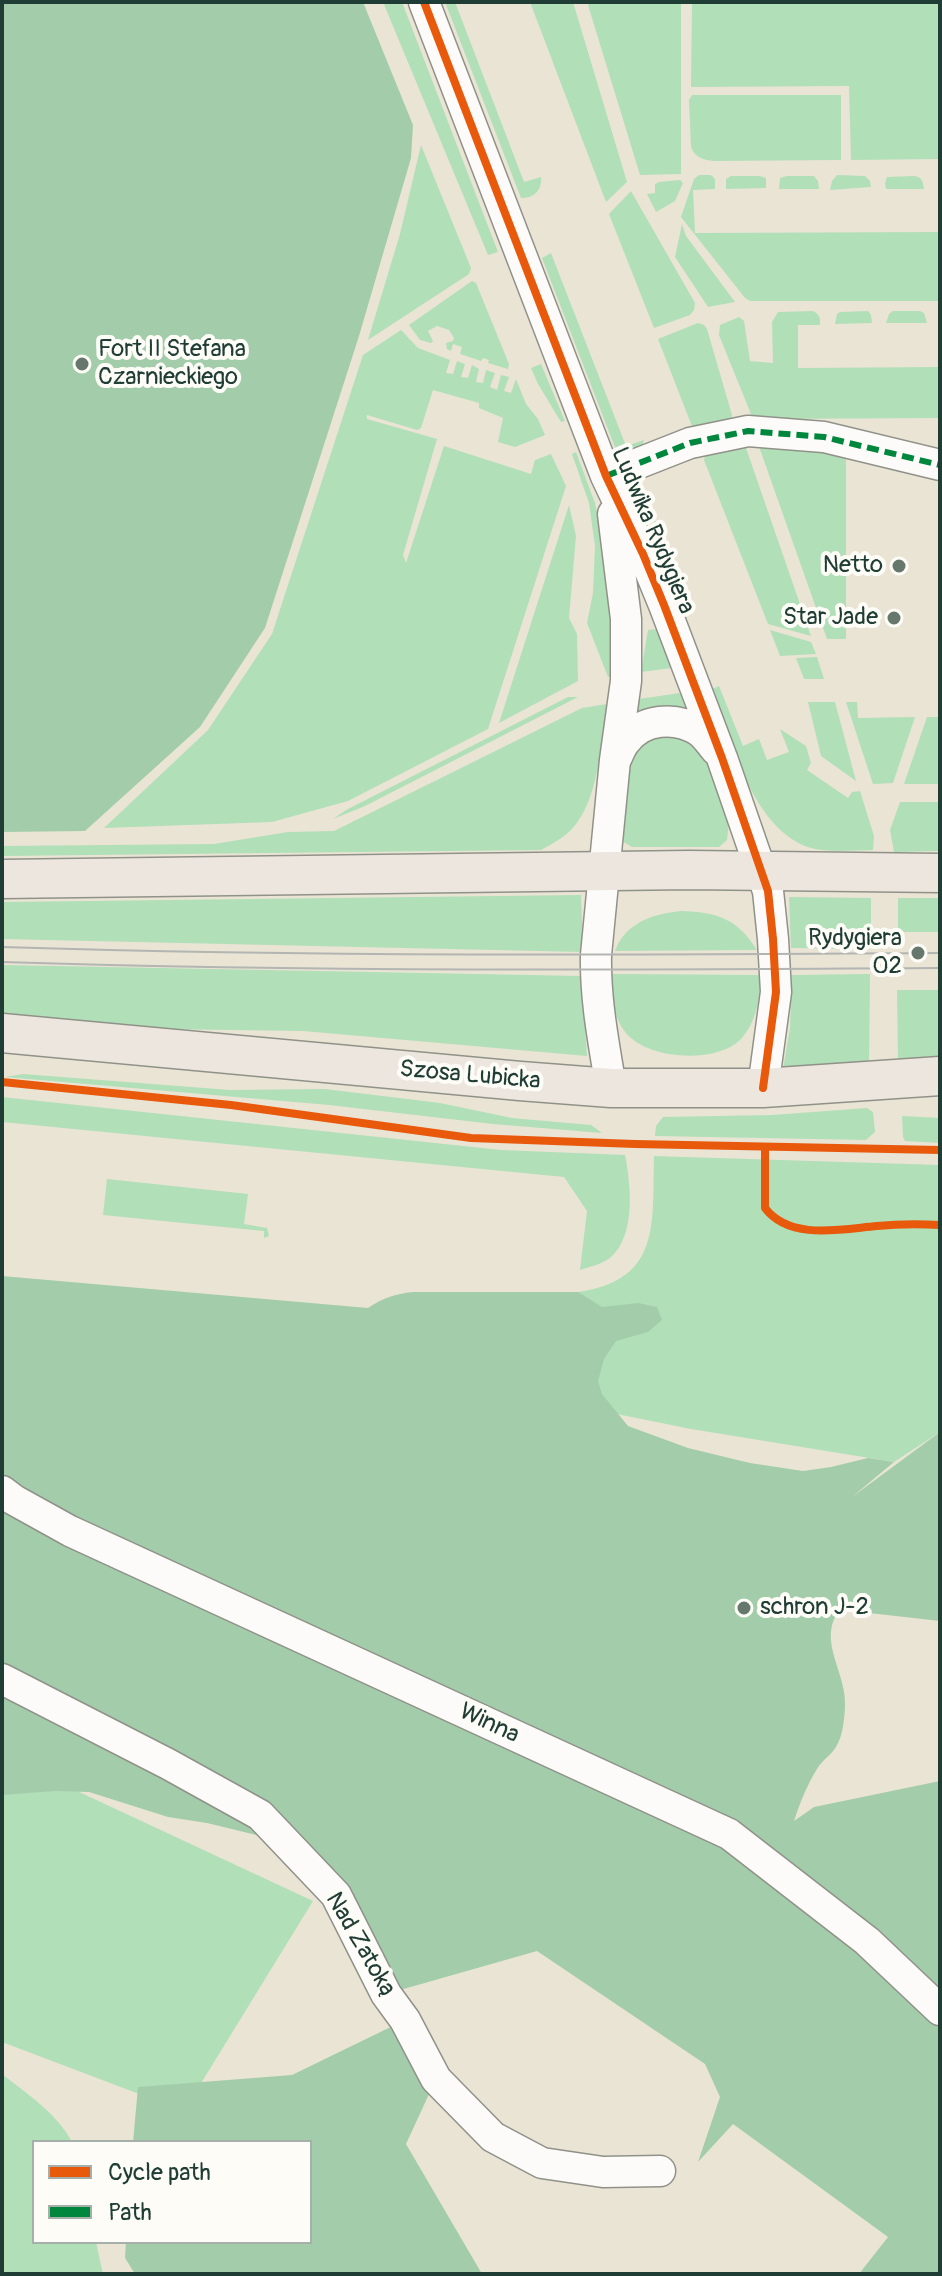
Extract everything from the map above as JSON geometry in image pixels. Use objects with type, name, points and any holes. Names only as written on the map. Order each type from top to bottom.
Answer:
[{"type":"main road","points":[[2,879],[761,870],[940,873]]},
{"type":"main road","name":"Szosa Lubicka","points":[[10,1041],[611,1088],[763,1088],[940,1076]]},
{"type":"street","name":"Ludwika Rydygiera","points":[[424,2],[606,476],[643,554],[722,758],[761,870],[771,910],[776,992],[763,1088]]},
{"type":"street","points":[[606,476],[690,443],[748,431],[824,437],[940,465]]},
{"type":"street","name":"Ludwika Rydygiera","points":[[606,476],[619,549],[626,619],[626,681],[596,955],[598,1009],[611,1088]]},
{"type":"street","points":[[615,760],[626,740],[640,728],[659,721],[682,722],[701,732],[722,758]]},
{"type":"street","name":"Winna","points":[[2,1491],[70,1531],[729,1834],[867,1941],[940,2010]]},
{"type":"street","name":"Nad Zatoką","points":[[2,1679],[260,1815],[336,1895],[386,1994],[405,2020],[436,2079],[493,2137],[542,2163],[603,2172],[660,2171]]},
{"type":"green space","points":[[2,2],[363,2],[413,125],[411,158],[359,336],[265,628],[200,727],[85,831],[2,832]]},
{"type":"green space","points":[[383,2],[402,2],[498,252],[488,255]]},
{"type":"green space","points":[[445,2],[455,2],[524,182],[541,177],[539,190],[530,197],[521,198]]},
{"type":"green space","points":[[530,2],[573,2],[627,182],[606,202]]},
{"type":"green space","points":[[590,2],[681,2],[681,174],[640,175],[588,5]]},
{"type":"green space","points":[[692,2],[940,2],[940,159],[851,160],[849,86],[691,87]]},
{"type":"green space","points":[[692,95],[841,95],[841,160],[714,161],[700,158],[691,147],[689,100]]},
{"type":"green space","points":[[421,145],[471,268],[469,274],[368,340],[400,234]]},
{"type":"green space","points":[[699,175],[711,175],[715,179],[715,189],[693,190],[695,233],[940,232],[940,301],[750,301],[681,217],[694,179]]},
{"type":"green space","points":[[837,175],[865,176],[871,187],[830,190]]},
{"type":"green space","points":[[731,176],[766,178],[766,188],[726,189],[726,179]]},
{"type":"green space","points":[[814,176],[819,189],[779,189],[780,178]]},
{"type":"green space","points":[[914,176],[922,180],[924,189],[886,189],[887,177]]},
{"type":"green space","points":[[680,180],[683,183],[675,201],[656,212],[647,194],[655,193],[655,184],[659,182]]},
{"type":"green space","points":[[631,191],[695,303],[690,315],[654,328],[609,214]]},
{"type":"green space","points":[[682,224],[686,236],[735,302],[708,307],[675,257]]},
{"type":"green space","points":[[551,253],[626,446],[644,440],[641,450],[621,455],[616,450],[542,258]]},
{"type":"green space","points":[[472,281],[476,283],[509,364],[508,369],[488,363],[489,360],[483,358],[481,361],[460,354],[462,347],[453,344],[451,351],[447,349],[446,343],[454,338],[449,330],[437,326],[428,331],[433,341],[431,343],[420,340],[409,325]]},
{"type":"green space","points":[[813,311],[819,316],[820,325],[798,325],[798,368],[940,367],[940,418],[753,419],[719,335],[720,325],[739,317],[744,321],[750,361],[773,363],[772,322],[778,312]]},
{"type":"green space","points":[[868,311],[872,323],[835,324],[840,312]]},
{"type":"green space","points":[[893,311],[920,311],[924,313],[927,323],[886,323]]},
{"type":"green space","points":[[698,323],[707,329],[732,415],[730,422],[695,434],[658,339]]},
{"type":"green space","points":[[401,330],[418,348],[450,360],[446,373],[453,374],[457,361],[465,364],[461,377],[468,378],[472,365],[479,369],[476,382],[483,383],[486,370],[495,373],[490,387],[497,390],[501,375],[509,377],[504,391],[511,393],[516,379],[526,404],[545,435],[515,447],[498,442],[503,418],[479,408],[479,403],[433,390],[421,428],[417,430],[367,415],[367,419],[437,439],[403,555],[406,563],[444,446],[531,474],[535,460],[551,454],[566,486],[488,729],[348,801],[272,822],[104,828],[208,730],[272,634],[363,355]]},
{"type":"green space","points":[[541,364],[565,421],[561,422],[531,368]]},
{"type":"green space","points":[[756,438],[846,455],[846,639],[827,639]]},
{"type":"green space","points":[[745,445],[811,636],[768,624],[704,460],[706,452]]},
{"type":"green space","points":[[576,452],[595,503],[612,585],[611,676],[608,677],[587,623],[593,593],[595,546],[589,503],[572,454]]},
{"type":"green space","points":[[643,489],[679,584],[671,588],[633,493]]},
{"type":"green space","points":[[569,505],[576,536],[569,618],[577,634],[578,681],[499,723]]},
{"type":"green space","points":[[658,629],[672,668],[641,672],[648,630]]},
{"type":"green space","points":[[770,630],[811,642],[816,654],[780,656]]},
{"type":"green space","points":[[817,657],[824,679],[804,679],[796,658]]},
{"type":"green space","points":[[719,686],[743,746],[759,739],[767,760],[789,752],[780,729],[806,746],[811,763],[807,770],[848,798],[852,792],[860,791],[874,836],[873,850],[818,850],[791,838],[774,823],[759,804],[736,757],[710,690]]},
{"type":"green space","points":[[680,693],[687,711],[636,715],[639,699]]},
{"type":"green space","points":[[568,697],[578,697],[365,806],[333,819],[346,810]]},
{"type":"green space","points":[[808,702],[835,702],[856,781],[821,756]]},
{"type":"green space","points":[[846,702],[857,702],[858,718],[915,717],[893,783],[873,784]]},
{"type":"green space","points":[[607,704],[598,767],[584,812],[569,832],[541,850],[2,856],[2,846],[214,844],[288,832],[334,831],[582,708]]},
{"type":"green space","points":[[927,717],[940,717],[940,784],[904,784]]},
{"type":"green space","points":[[673,733],[703,750],[729,822],[727,840],[719,847],[632,847],[622,841],[629,757],[643,740]]},
{"type":"green space","points":[[900,802],[940,802],[940,851],[894,852],[890,830]]},
{"type":"green space","points":[[581,895],[583,952],[2,939],[2,902]]},
{"type":"green space","points":[[789,897],[871,898],[871,949],[791,948]]},
{"type":"green space","points":[[898,898],[940,898],[940,932],[898,932]]},
{"type":"green space","points":[[681,911],[725,919],[742,931],[757,950],[615,951],[633,926],[660,914]]},
{"type":"green space","points":[[2,965],[582,976],[587,1056],[303,1031],[160,1029],[2,1013]]},
{"type":"green space","points":[[612,974],[760,975],[756,1009],[751,1025],[741,1039],[730,1047],[700,1055],[666,1053],[636,1042],[621,1026],[614,1005]]},
{"type":"green space","points":[[870,974],[869,1063],[783,1069],[790,1028],[792,975]]},
{"type":"green space","points":[[897,990],[940,990],[940,1056],[898,1059]]},
{"type":"green space","points":[[23,1074],[230,1090],[325,1089],[440,1103],[512,1118],[591,1125],[602,1133],[5,1077]]},
{"type":"green space","points":[[2,1097],[501,1150],[625,1155],[630,1195],[628,1224],[624,1237],[610,1258],[580,1270],[587,1211],[564,1177],[2,1122]]},
{"type":"green space","points":[[867,1108],[873,1112],[875,1132],[866,1140],[655,1136],[656,1126],[663,1117],[772,1115]]},
{"type":"green space","points":[[902,1116],[940,1118],[940,1143],[905,1141]]},
{"type":"green space","points":[[654,1156],[940,1165],[940,1432],[894,1462],[691,1429],[577,1406],[2,1335],[570,1360],[578,1292],[605,1285],[625,1275],[647,1245],[653,1204]]},
{"type":"green space","points":[[107,1179],[248,1194],[244,1224],[267,1228],[269,1236],[264,1238],[264,1231],[103,1215]]},
{"type":"green space","points":[[2,1276],[368,1308],[389,1297],[413,1292],[578,1292],[602,1307],[638,1303],[657,1307],[662,1320],[648,1332],[616,1341],[604,1359],[598,1381],[602,1394],[628,1426],[688,1448],[750,1463],[803,1471],[868,1458],[894,1462],[852,1497],[940,1432],[940,1621],[842,1607],[834,1619],[831,1644],[845,1695],[842,1732],[835,1748],[813,1775],[794,1821],[814,1807],[940,1781],[940,2274],[859,2274],[888,2237],[733,2124],[698,2162],[720,2097],[705,2064],[537,1951],[386,1994],[285,1842],[168,1817],[89,1792],[2,1795]]},
{"type":"green space","points":[[2,1756],[313,1901],[184,2111],[2,2042]]},
{"type":"green space","points":[[405,2020],[436,2079],[406,2144],[482,2274],[135,2274],[125,2258],[126,2244],[312,2244],[312,2140],[133,2140],[138,2087],[292,2075]]},
{"type":"green space","points":[[2,2074],[50,2113],[71,2140],[32,2140],[32,2244],[96,2244],[103,2274],[2,2274]]},
{"type":"tram line","points":[[2,947],[354,954],[940,953]]},
{"type":"tram line","points":[[2,962],[354,969],[940,968]]},
{"type":"marked path","points":[[606,476],[690,443],[748,431],[824,437],[940,465]]},
{"type":"cycle path","points":[[424,2],[606,476],[664,605],[768,891],[776,992],[763,1088]]},
{"type":"cycle path","points":[[2,1082],[231,1105],[471,1138],[940,1150]]},
{"type":"cycle path","points":[[765,1147],[765,1208],[788,1225],[817,1230],[940,1225]]},
{"type":"place","name":"Fort II Stefana Czarnieckiego","points":[[82,364]]},
{"type":"place","name":"Netto","points":[[899,566]]},
{"type":"place","name":"Star Jade","points":[[894,618]]},
{"type":"place","name":"Rydygiera 02","points":[[918,953]]},
{"type":"place","name":"schron J-2","points":[[744,1608]]}]
